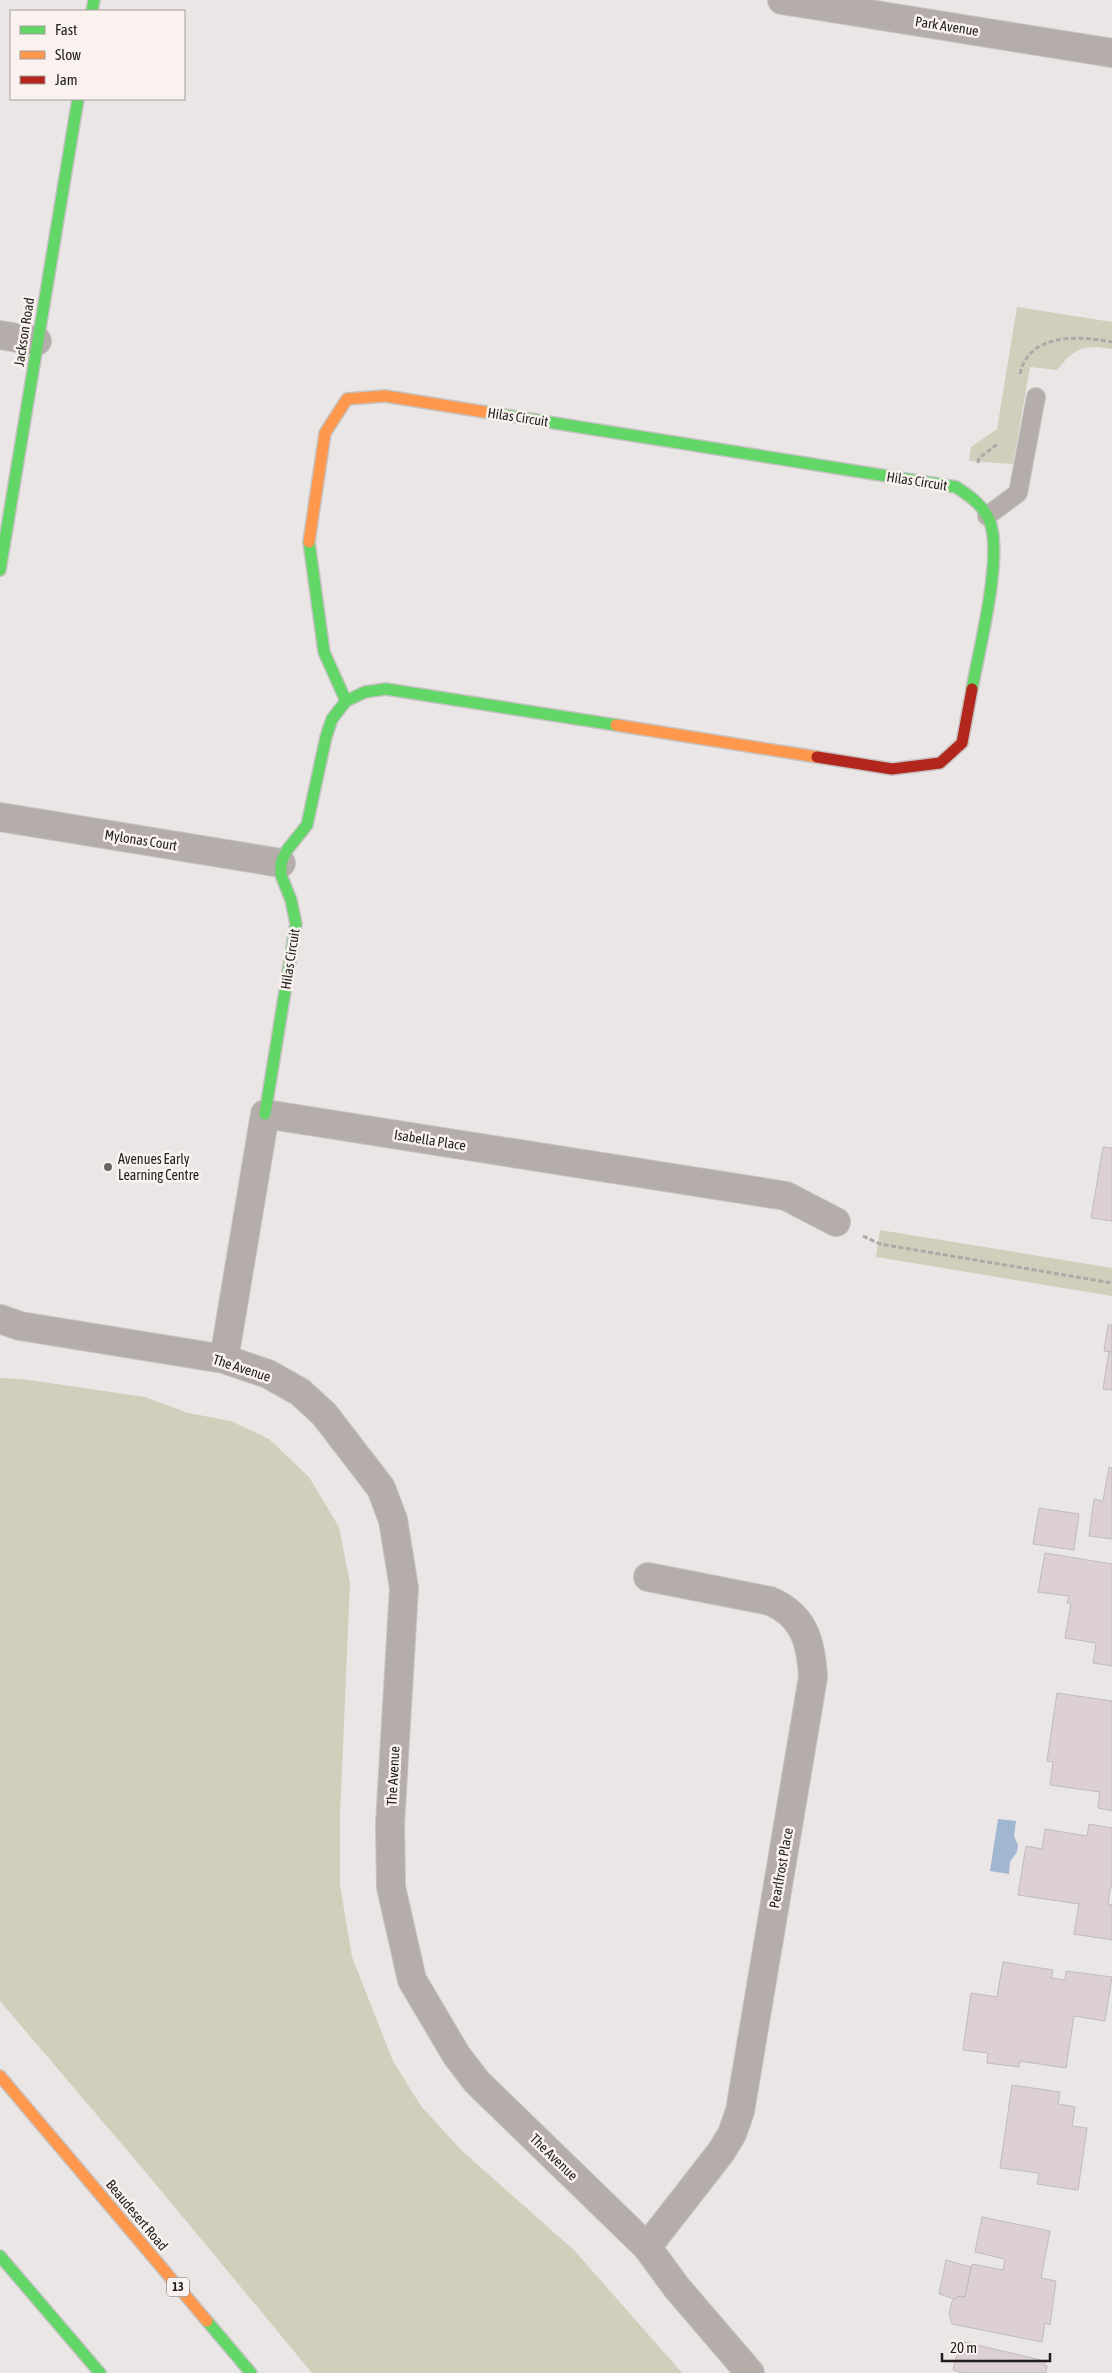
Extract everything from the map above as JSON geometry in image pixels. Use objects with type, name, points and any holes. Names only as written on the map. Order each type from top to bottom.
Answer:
[{"type":"main road","name":"Jackson Road","points":[[0,570],[78,100]]},
{"type":"main road","name":"Hilas Circuit","points":[[265,1114],[296,924],[291,900],[281,875],[281,863],[287,850],[307,825],[326,737],[332,718],[346,701],[358,694],[372,690],[386,690],[892,769],[940,763],[962,743],[993,571],[995,546],[992,530],[987,516],[979,503],[956,487],[385,396],[347,399],[325,433],[309,541],[324,652],[346,701]]},
{"type":"main road","name":"Beaudesert Road","points":[[0,2076],[251,2373]]},
{"type":"main road","points":[[0,2256],[6,2269],[100,2373]]},
{"type":"street","name":"Park Avenue","points":[[782,0],[1112,53]]},
{"type":"street","points":[[0,335],[37,341]]},
{"type":"street","name":"Mylonas Court","points":[[0,817],[281,863]]},
{"type":"street","points":[[224,1359],[265,1114]]},
{"type":"street","name":"Isabella Place","points":[[265,1114],[786,1196],[836,1222]]},
{"type":"street","name":"The Avenue","points":[[7,1324],[224,1359],[268,1374],[300,1392],[324,1414],[381,1488],[393,1520],[404,1588],[390,1824],[391,1887],[412,1980],[447,2041],[477,2082],[647,2247],[677,2288],[750,2373]]},
{"type":"street","name":"Pearlfrost Place","points":[[647,2247],[721,2152],[732,2134],[740,2111],[813,1677],[812,1657],[806,1635],[796,1618],[784,1607],[770,1601],[648,1577]]},
{"type":"lane","points":[[987,516],[1018,493],[1036,397]]},
{"type":"path","points":[[836,1222],[880,1244],[1112,1283]]},
{"type":"green space","points":[[1017,307],[1112,322],[1112,349],[1094,347],[1081,349],[1070,356],[1057,370],[1030,367],[1013,464],[969,461],[971,447],[997,429]]},
{"type":"green space","points":[[880,1230],[1112,1268],[1112,1296],[876,1257]]},
{"type":"green space","points":[[0,1378],[22,1379],[145,1397],[188,1413],[231,1421],[269,1439],[309,1477],[339,1527],[350,1583],[340,1815],[340,1885],[352,1957],[393,2061],[421,2106],[461,2150],[575,2251],[682,2373],[312,2373],[143,2169],[0,2001]]},
{"type":"water","points":[[998,1819],[1016,1821],[1014,1836],[1018,1845],[1017,1852],[1010,1862],[1009,1874],[990,1871]]},
{"type":"building","points":[[1103,1147],[1112,1148],[1112,1221],[1091,1218]]},
{"type":"building","points":[[1108,1325],[1112,1325],[1112,1352],[1104,1351]]},
{"type":"building","points":[[1109,1351],[1112,1352],[1112,1390],[1103,1389]]},
{"type":"building","points":[[1109,1467],[1112,1468],[1112,1539],[1089,1536],[1094,1499],[1103,1501]]},
{"type":"building","points":[[1039,1508],[1079,1514],[1074,1550],[1033,1544]]},
{"type":"building","points":[[1045,1553],[1112,1564],[1112,1666],[1093,1663],[1096,1643],[1065,1638],[1071,1604],[1067,1603],[1069,1596],[1038,1592]]},
{"type":"building","points":[[1057,1693],[1112,1701],[1112,1811],[1098,1808],[1100,1792],[1050,1785],[1053,1762],[1047,1761]]},
{"type":"building","points":[[1089,1824],[1112,1828],[1112,1888],[1110,1888],[1108,1904],[1112,1905],[1112,1940],[1074,1934],[1079,1904],[1018,1895],[1026,1846],[1042,1849],[1045,1829],[1087,1836]]},
{"type":"building","points":[[1003,1962],[1053,1970],[1051,1978],[1065,1980],[1066,1971],[1112,1977],[1105,2021],[1074,2016],[1066,2068],[1020,2061],[1019,2067],[987,2063],[988,2053],[963,2050],[971,1993],[997,1997]]},
{"type":"building","points":[[1012,2085],[1060,2092],[1058,2104],[1075,2107],[1072,2126],[1087,2128],[1078,2190],[1037,2184],[1039,2173],[1000,2168]]},
{"type":"building","points":[[982,2217],[1050,2231],[1041,2278],[1056,2281],[1050,2325],[1045,2323],[1042,2342],[952,2324],[949,2314],[952,2301],[959,2296],[965,2297],[972,2264],[1003,2270],[1005,2259],[975,2252]]},
{"type":"building","points":[[946,2260],[971,2267],[965,2297],[959,2296],[955,2299],[939,2294]]},
{"type":"building","points":[[960,2341],[1045,2361],[1044,2365],[1047,2366],[1046,2373],[962,2373],[953,2370]]},
{"type":"traffic: fast","points":[[92,10],[94,0]]},
{"type":"traffic: fast","points":[[0,570],[78,100]]},
{"type":"traffic: fast","points":[[485,412],[956,487],[984,511],[990,522],[993,538],[994,557],[989,604],[972,689]]},
{"type":"traffic: fast","points":[[265,1114],[296,924],[291,900],[281,875],[281,863],[287,850],[307,825],[326,737],[332,719],[346,701],[324,652],[309,542]]},
{"type":"traffic: fast","points":[[346,701],[365,692],[386,689],[616,725]]},
{"type":"traffic: fast","points":[[0,2256],[100,2373]]},
{"type":"traffic: fast","points":[[207,2321],[251,2373]]},
{"type":"traffic: slow","points":[[309,542],[325,433],[347,399],[385,396],[485,412]]},
{"type":"traffic: slow","points":[[616,725],[817,757]]},
{"type":"traffic: slow","points":[[0,2076],[207,2321]]},
{"type":"traffic: jam","points":[[817,757],[892,769],[940,763],[962,743],[972,689]]},
{"type":"place","name":"Avenues Early Learning Centre","points":[[108,1167]]}]
